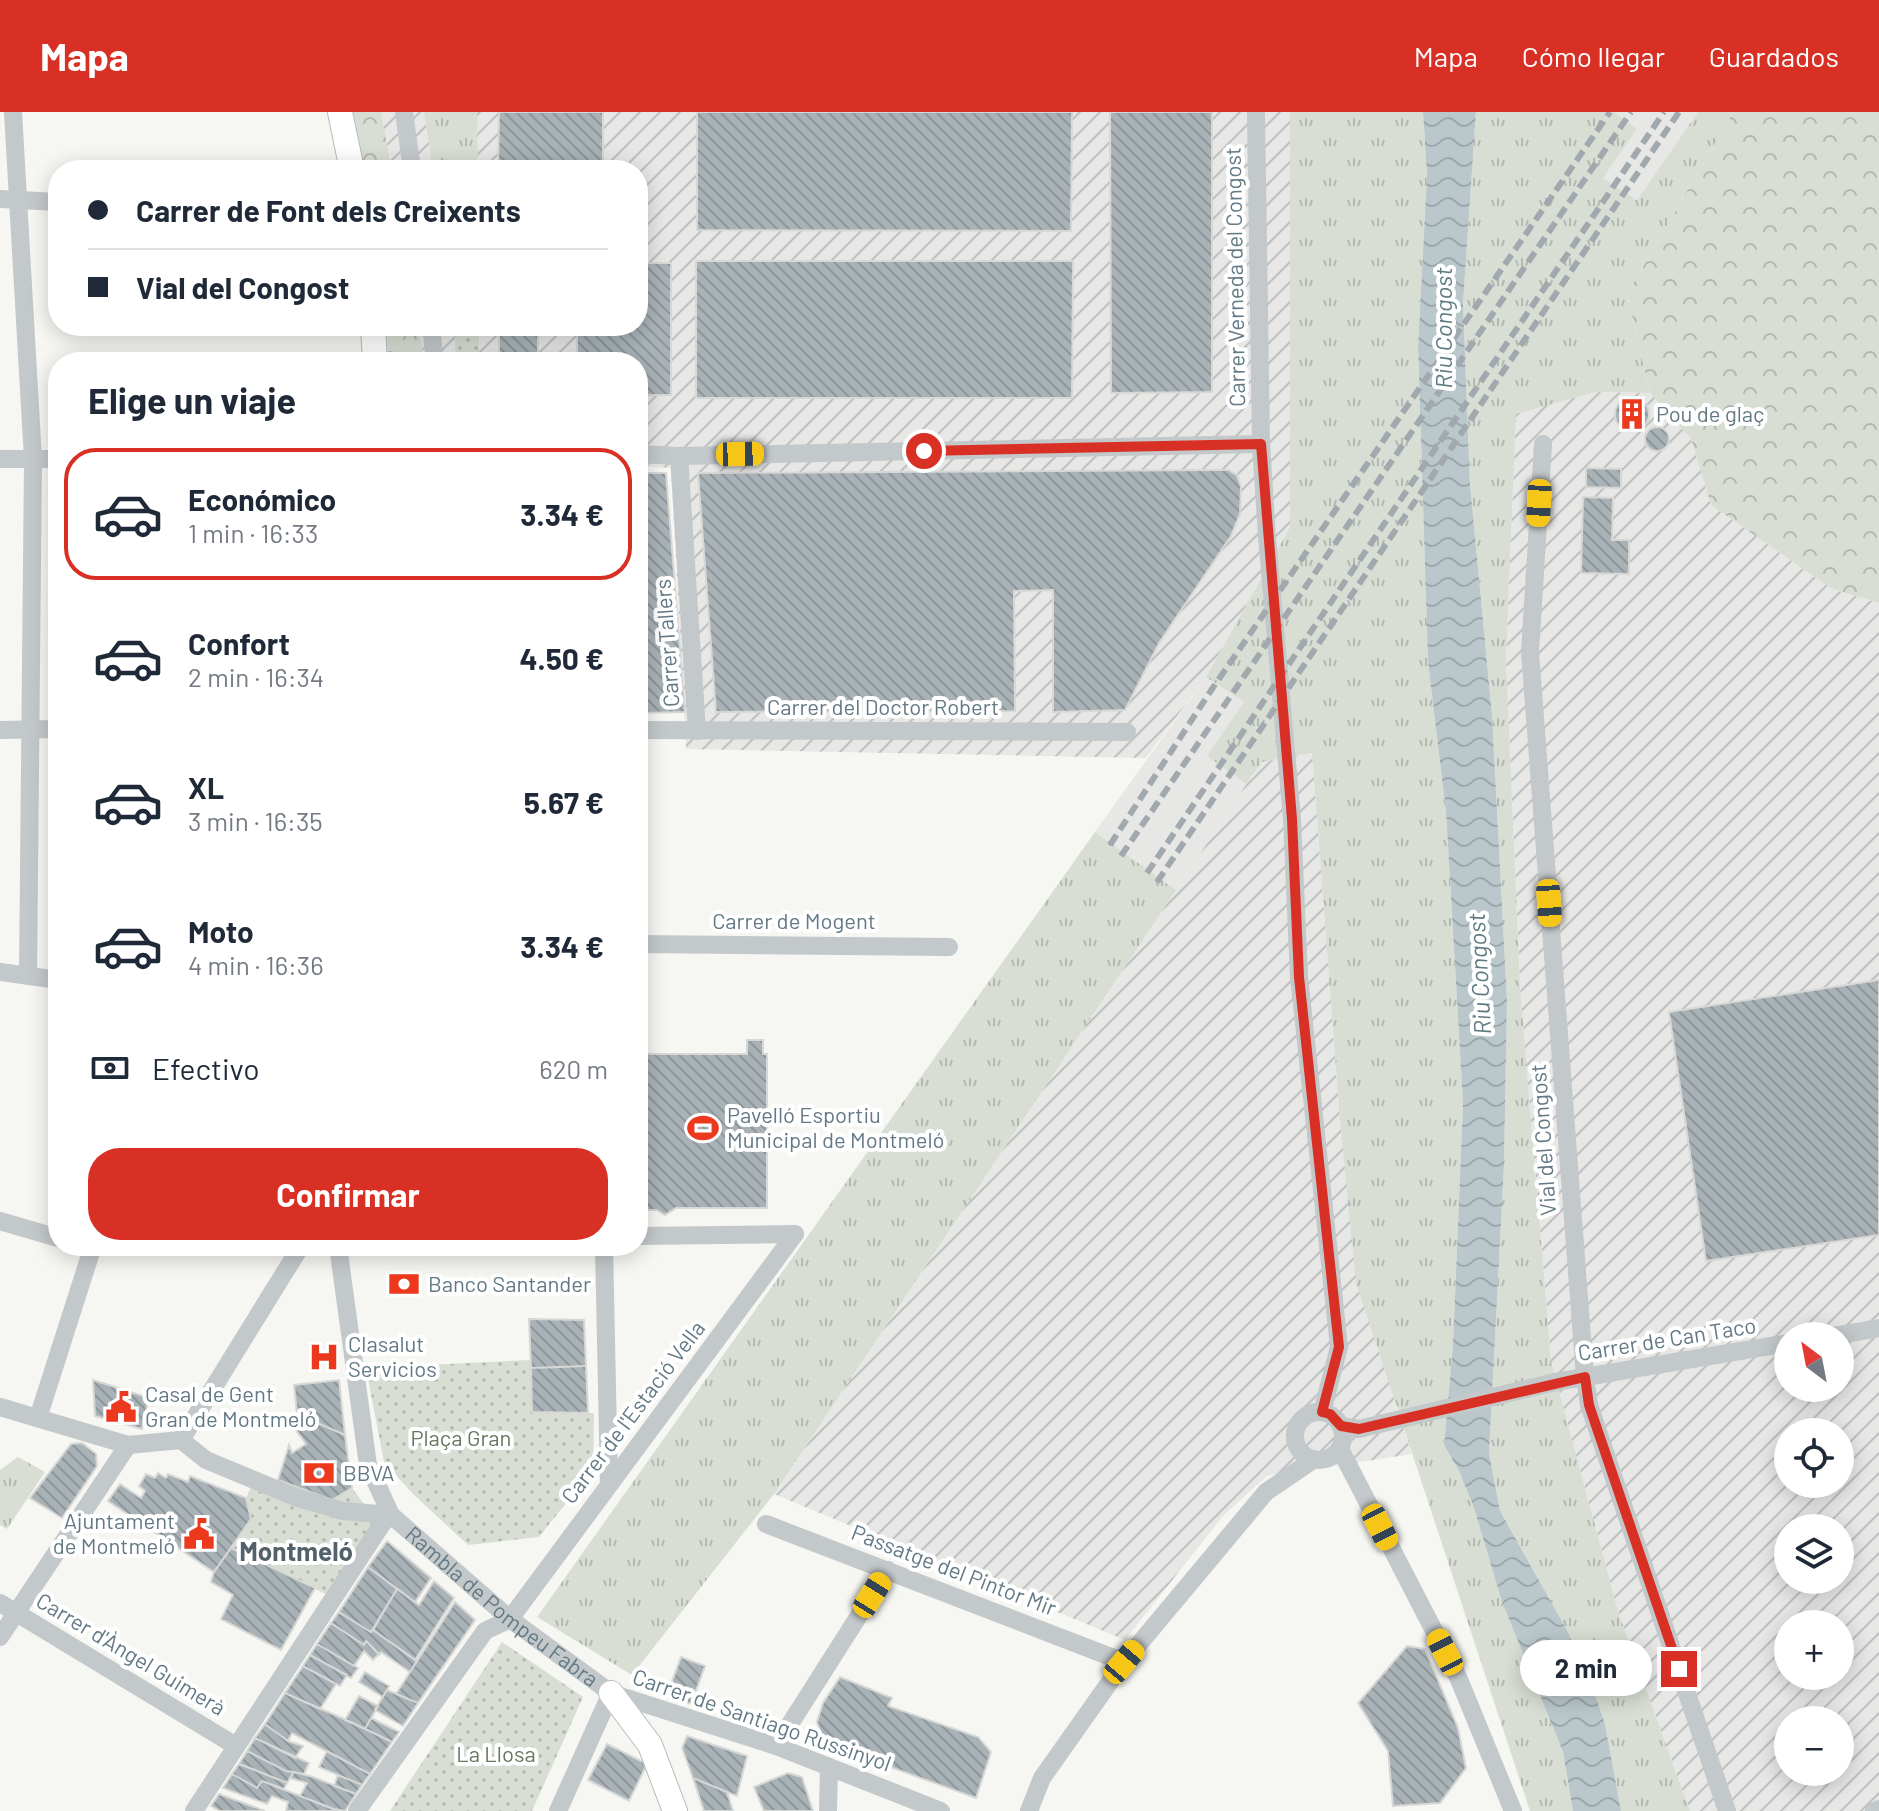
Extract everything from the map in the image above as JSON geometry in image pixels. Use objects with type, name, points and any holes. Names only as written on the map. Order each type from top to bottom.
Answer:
[{"type":"street","points":[[13,112],[9,199],[33,459],[28,976]]},
{"type":"street","points":[[340,112],[350,160]]},
{"type":"street","points":[[404,112],[411,160]]},
{"type":"street","name":"Carrer Verneda del Congost","points":[[1256,112],[1261,444],[1267,537],[1292,819],[1299,977],[1339,1347],[1322,1412]]},
{"type":"street","points":[[9,199],[48,201]]},
{"type":"street","points":[[648,454],[1261,444]]},
{"type":"street","name":"Vial del Congost","points":[[1543,444],[1530,652],[1585,1377],[1589,1405],[1727,1811]]},
{"type":"street","name":"Carrer Tallers","points":[[679,456],[697,731]]},
{"type":"street","points":[[0,459],[48,459]]},
{"type":"street","points":[[0,730],[48,729]]},
{"type":"street","name":"Carrer del Doctor Robert","points":[[648,730],[1127,732]]},
{"type":"street","name":"Carrer de Mogent","points":[[648,944],[949,947]]},
{"type":"street","points":[[0,972],[48,979]]},
{"type":"street","points":[[0,1221],[48,1235]]},
{"type":"street","name":"Carrer de l'Estació Vella","points":[[357,1811],[485,1631],[510,1619],[795,1234],[648,1236]]},
{"type":"street","points":[[38,1418],[87,1256]]},
{"type":"street","points":[[181,1440],[295,1256]]},
{"type":"street","name":"Rambla de Pompeu Fabra","points":[[339,1256],[368,1465],[391,1515],[510,1619],[611,1693],[650,1745],[675,1811]]},
{"type":"street","points":[[604,1256],[609,1483]]},
{"type":"street","points":[[1854,1332],[1879,1328]]},
{"type":"street","name":"Carrer de Can Taco","points":[[1341,1426],[1359,1429],[1555,1382],[1774,1345]]},
{"type":"street","points":[[0,1407],[128,1445],[181,1440],[206,1460],[295,1497],[343,1511],[391,1515]]},
{"type":"street","points":[[1029,1811],[1042,1778],[1124,1662],[1266,1492],[1313,1460],[1329,1458],[1340,1449],[1343,1441],[1341,1426],[1330,1414],[1322,1412],[1305,1418],[1296,1431],[1298,1448],[1313,1460]]},
{"type":"street","points":[[0,1637],[8,1608],[128,1445]]},
{"type":"street","points":[[1340,1449],[1458,1677],[1513,1811]]},
{"type":"street","points":[[194,1811],[382,1524],[391,1515]]},
{"type":"street","name":"Passatge del Pintor Mir","points":[[766,1524],[1124,1662]]},
{"type":"street","points":[[776,1746],[888,1570]]},
{"type":"street","name":"Carrer d'Àngel Guimerà","points":[[8,1608],[236,1746]]},
{"type":"street","points":[[558,1811],[611,1693]]},
{"type":"street","name":"Carrer de Santiago Russinyol","points":[[611,1693],[776,1746],[941,1811]]},
{"type":"street","points":[[650,1745],[657,1722],[674,1714]]},
{"type":"street","points":[[828,1811],[829,1767]]},
{"type":"shaded area","points":[[381,112],[1290,112],[1290,527],[1206,677],[1146,758],[686,749],[671,468],[648,467],[648,352],[423,352],[420,336],[648,336],[648,160],[390,160]]},
{"type":"shaded area","points":[[1614,112],[1698,112],[1637,200],[1603,178],[1637,129]]},
{"type":"shaded area","points":[[1596,392],[1650,393],[1691,439],[1711,505],[1832,589],[1879,603],[1879,1811],[1690,1811],[1618,1611],[1551,1361],[1520,987],[1506,659],[1516,413]]},
{"type":"shaded area","points":[[1206,677],[1244,702],[1208,756],[1246,784],[1176,890],[1095,832]]},
{"type":"shaded area","points":[[1312,753],[1339,1109],[1395,1403],[1412,1454],[1267,1476],[1223,1516],[1125,1640],[774,1494],[1261,762]]},
{"type":"green space","points":[[352,112],[381,112],[390,160],[363,160]]},
{"type":"green space","points":[[424,112],[477,112],[478,160],[431,160]]},
{"type":"green space","points":[[1290,112],[1423,112],[1427,175],[1418,347],[1428,662],[1446,812],[1463,1103],[1453,1344],[1444,1445],[1474,1508],[1502,1602],[1563,1752],[1573,1811],[1530,1811],[1356,1283],[1339,1109],[1312,753],[1262,762],[1246,784],[1207,756],[1244,702],[1206,677],[1290,527]]},
{"type":"green space","points":[[1476,112],[1614,112],[1637,129],[1603,178],[1637,200],[1698,112],[1733,112],[1627,294],[1650,393],[1596,392],[1516,414],[1506,659],[1520,987],[1551,1361],[1618,1611],[1690,1811],[1621,1811],[1605,1724],[1598,1703],[1568,1632],[1500,1511],[1489,1453],[1504,1166],[1507,1000],[1492,715],[1470,485],[1463,304]]},
{"type":"green space","points":[[1733,112],[1879,112],[1879,603],[1832,589],[1711,505],[1691,439],[1650,393],[1627,294]]},
{"type":"green space","points":[[387,336],[420,336],[423,352],[387,352]]},
{"type":"green space","points":[[455,336],[479,336],[479,352],[455,352]]},
{"type":"green space","points":[[1095,832],[1176,890],[774,1494],[632,1675],[537,1617]]},
{"type":"green space","name":"Plaça Gran","points":[[530,1360],[532,1412],[594,1413],[593,1469],[539,1537],[468,1545],[384,1462],[366,1368]]},
{"type":"green space","points":[[18,1457],[45,1472],[7,1529],[0,1525],[0,1470]]},
{"type":"green space","points":[[257,1473],[332,1499],[352,1488],[384,1531],[336,1599],[231,1548],[251,1519],[246,1498]]},
{"type":"green space","name":"La Llosa","points":[[502,1642],[583,1697],[532,1811],[390,1811]]},
{"type":"water","name":"Riu Congost","points":[[1423,112],[1476,112],[1463,304],[1470,484],[1492,715],[1507,1000],[1504,1166],[1489,1453],[1500,1511],[1568,1632],[1598,1703],[1605,1724],[1621,1811],[1573,1811],[1563,1752],[1502,1602],[1474,1508],[1444,1445],[1453,1344],[1463,1103],[1446,812],[1428,662],[1418,347],[1427,175]]},
{"type":"building","points":[[499,112],[603,112],[603,160],[498,160]]},
{"type":"building","points":[[697,112],[1072,112],[1071,231],[697,230]]},
{"type":"building","points":[[1110,112],[1212,112],[1212,392],[1111,393]]},
{"type":"building","points":[[696,261],[1073,261],[1072,398],[696,398]]},
{"type":"building","points":[[648,263],[671,263],[671,395],[648,395],[648,352],[577,352],[577,336],[648,336]]},
{"type":"building","points":[[499,336],[538,336],[538,352],[499,352]]},
{"type":"building","name":"Pou de glaç","points":[[1632,397],[1644,402],[1649,414],[1644,426],[1632,431],[1620,426],[1615,414],[1620,402]]},
{"type":"building","name":"Pou de glaç","points":[[1657,427],[1668,434],[1669,439],[1662,450],[1657,451],[1646,444],[1645,439],[1652,428]]},
{"type":"building","points":[[1586,468],[1621,469],[1621,488],[1586,487]]},
{"type":"building","points":[[1228,470],[1237,475],[1241,487],[1240,514],[1231,536],[1159,643],[1125,710],[1053,712],[1053,590],[1014,591],[1015,711],[716,712],[698,473]]},
{"type":"building","points":[[648,473],[666,473],[685,712],[648,713]]},
{"type":"building","points":[[1583,497],[1613,498],[1612,540],[1629,540],[1629,574],[1581,573]]},
{"type":"building","points":[[1879,980],[1879,1235],[1706,1261],[1669,1012]]},
{"type":"building","name":"Pavelló Esportiu Municipal de Montmeló","points":[[747,1040],[763,1040],[763,1054],[767,1054],[767,1208],[676,1208],[665,1215],[657,1210],[648,1210],[648,1054],[747,1054]]},
{"type":"building","points":[[529,1319],[584,1320],[586,1366],[531,1368]]},
{"type":"building","points":[[586,1366],[588,1413],[532,1412],[531,1368]]},
{"type":"building","name":"Casal de Gent Gran de Montmeló","points":[[93,1380],[149,1398],[142,1429],[95,1416]]},
{"type":"building","points":[[339,1380],[345,1435],[297,1414],[294,1385]]},
{"type":"building","points":[[297,1414],[345,1435],[352,1488],[332,1500],[278,1480],[289,1445],[292,1453],[306,1444],[293,1426]]},
{"type":"building","points":[[82,1443],[96,1454],[97,1466],[62,1518],[30,1498],[71,1444]]},
{"type":"building","name":"Ajuntament de Montmeló","points":[[158,1473],[166,1478],[168,1474],[188,1482],[190,1476],[246,1498],[251,1519],[214,1572],[108,1501],[120,1484],[141,1498],[145,1491],[139,1486],[146,1474],[155,1478]]},
{"type":"building","points":[[387,1541],[431,1578],[415,1602],[368,1567]]},
{"type":"building","points":[[231,1548],[315,1588],[281,1650],[221,1619],[233,1595],[211,1582],[214,1572]]},
{"type":"building","points":[[368,1567],[397,1589],[371,1632],[339,1612]]},
{"type":"building","points":[[434,1581],[454,1598],[415,1660],[373,1630],[397,1589],[419,1605]]},
{"type":"building","points":[[455,1602],[475,1620],[418,1703],[396,1694]]},
{"type":"building","points":[[339,1612],[371,1632],[373,1630],[417,1661],[410,1672],[381,1652],[379,1655],[366,1641],[364,1645],[331,1623]]},
{"type":"building","points":[[331,1623],[364,1645],[366,1641],[379,1654],[373,1660],[364,1651],[354,1666],[317,1644]]},
{"type":"building","points":[[317,1644],[358,1668],[351,1678],[310,1655]]},
{"type":"building","points":[[1407,1646],[1425,1649],[1458,1728],[1466,1768],[1440,1803],[1393,1806],[1388,1751],[1358,1703]]},
{"type":"building","points":[[310,1655],[347,1675],[340,1686],[303,1666]]},
{"type":"building","points":[[681,1657],[705,1666],[691,1704],[667,1695]]},
{"type":"building","points":[[303,1666],[336,1684],[320,1709],[285,1693]]},
{"type":"building","points":[[365,1672],[389,1686],[383,1697],[359,1682]]},
{"type":"building","points":[[840,1677],[892,1698],[888,1706],[978,1737],[991,1752],[976,1798],[824,1743],[817,1722],[823,1703]]},
{"type":"building","points":[[387,1690],[418,1703],[403,1726],[375,1710]]},
{"type":"building","points":[[285,1693],[392,1742],[370,1774],[292,1733],[288,1741],[265,1724]]},
{"type":"building","points":[[359,1696],[378,1706],[365,1729],[345,1720]]},
{"type":"building","points":[[371,1718],[399,1732],[392,1742],[365,1729]]},
{"type":"building","points":[[265,1724],[288,1741],[303,1746],[295,1758],[255,1738]]},
{"type":"building","points":[[687,1736],[747,1756],[737,1796],[693,1778],[682,1748]]},
{"type":"building","points":[[255,1738],[309,1763],[304,1774],[286,1771],[247,1751]]},
{"type":"building","points":[[607,1744],[647,1764],[629,1801],[588,1780]]},
{"type":"building","points":[[247,1751],[294,1772],[287,1783],[239,1764]]},
{"type":"building","points":[[327,1751],[370,1774],[362,1785],[319,1767]]},
{"type":"building","points":[[239,1764],[287,1783],[284,1789],[262,1781],[257,1788],[232,1774]]},
{"type":"building","points":[[294,1772],[356,1794],[345,1811],[334,1809],[300,1796],[307,1783],[290,1778]]},
{"type":"building","points":[[788,1773],[802,1777],[813,1811],[764,1811],[754,1787]]},
{"type":"building","points":[[232,1774],[257,1788],[262,1781],[338,1811],[286,1811],[288,1802],[272,1796],[267,1804],[223,1788]]},
{"type":"building","points":[[338,1775],[362,1785],[356,1794],[334,1786]]},
{"type":"building","points":[[693,1778],[727,1792],[733,1811],[704,1811]]},
{"type":"building","points":[[219,1794],[265,1811],[220,1811],[211,1806]]},
{"type":"railway","points":[[1110,845],[1212,689],[1610,112]]},
{"type":"railway","points":[[1121,856],[1631,112]]},
{"type":"railway","points":[[1147,873],[1664,112]]},
{"type":"railway","points":[[1157,882],[1679,112]]},
{"type":"place","name":"Pou de glaç","points":[[1632,414]]},
{"type":"place","name":"Pavelló Esportiu Municipal de Montmeló","points":[[703,1128]]},
{"type":"place","name":"Banco Santander","points":[[404,1284]]},
{"type":"place","name":"Clasalut Servicios","points":[[324,1357]]},
{"type":"place","name":"Casal de Gent Gran de Montmeló","points":[[121,1407]]},
{"type":"place","name":"BBVA","points":[[319,1473]]},
{"type":"place","name":"Ajuntament de Montmeló","points":[[199,1534]]},
{"type":"district","name":"Montmeló","points":[[296,1552]]},
{"type":"route","points":[[924,451],[1261,444],[1292,819],[1299,977],[1339,1347],[1322,1412],[1330,1414],[1341,1426],[1359,1429],[1585,1377],[1589,1405],[1679,1669]]}]
